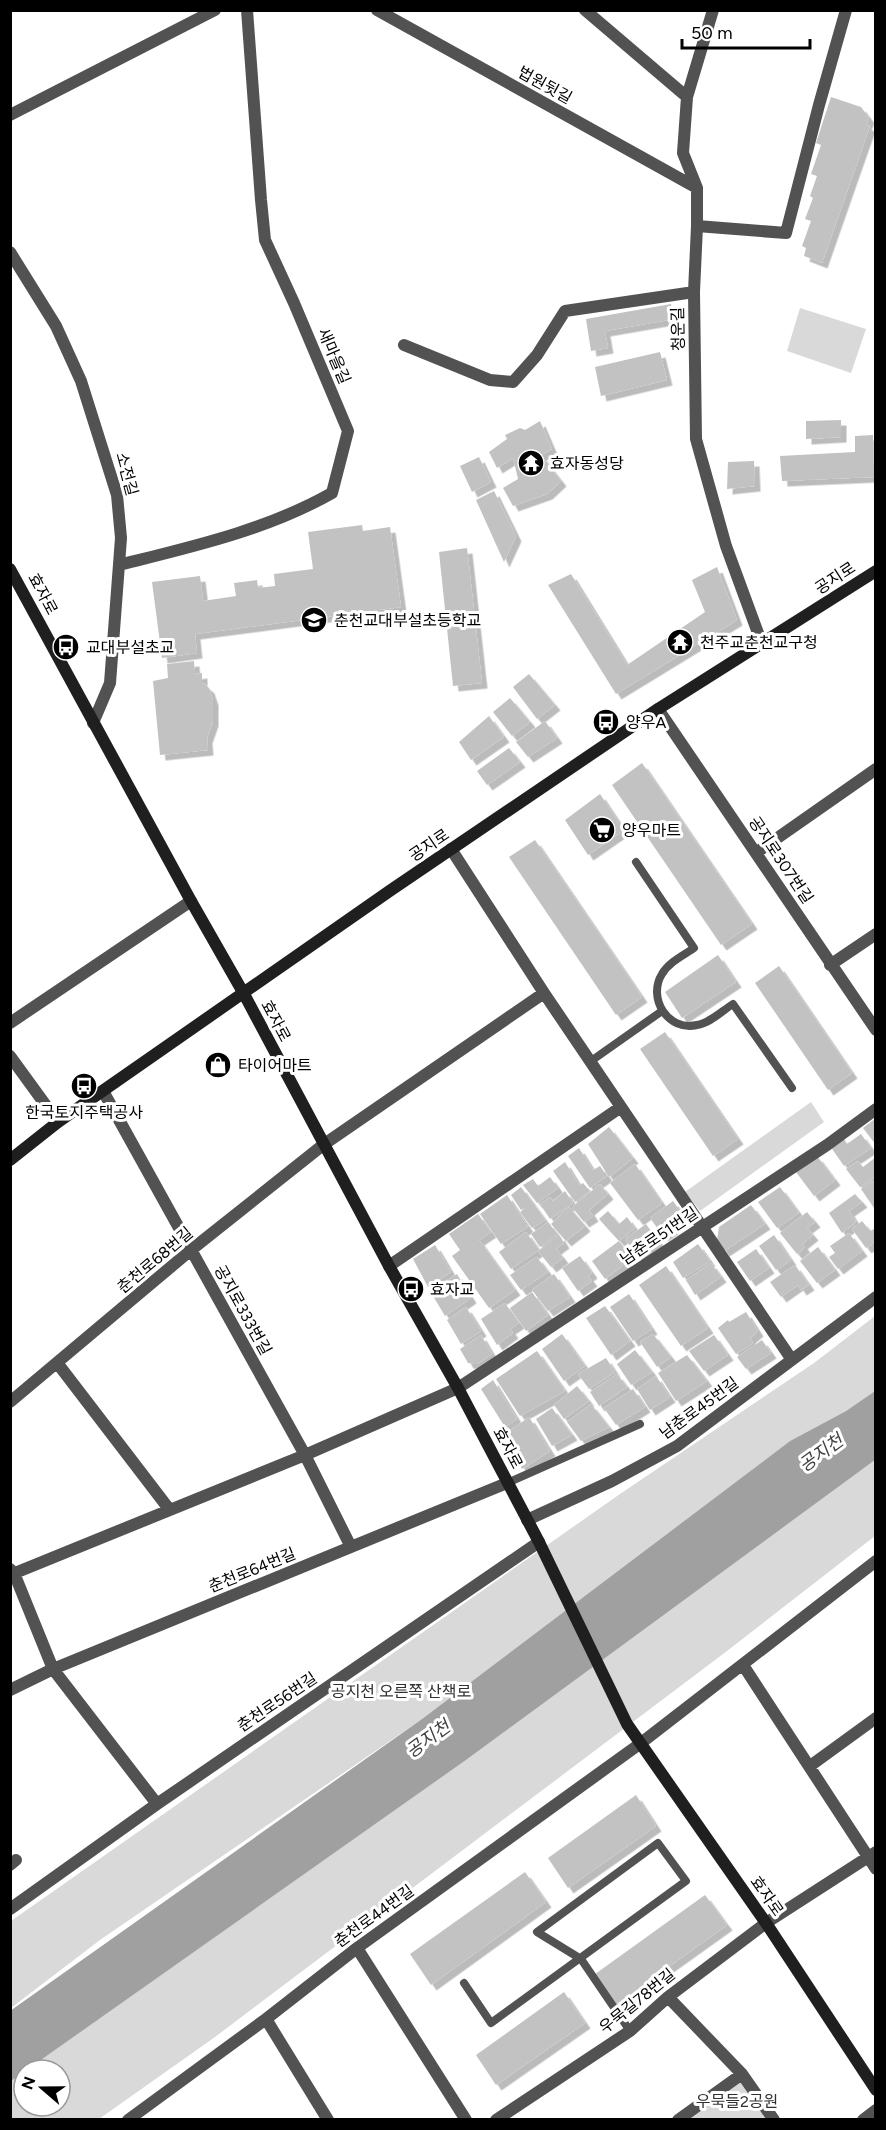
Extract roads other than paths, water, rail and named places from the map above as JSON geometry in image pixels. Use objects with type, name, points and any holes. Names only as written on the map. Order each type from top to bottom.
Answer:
[{"type":"street","points":[[10,116],[215,10]]},
{"type":"street","name":"새마을길","points":[[119,565],[217,540],[307,508],[332,493],[346,444],[348,431],[265,240],[247,10]]},
{"type":"street","name":"법원뒷길","points":[[377,10],[697,188]]},
{"type":"street","points":[[585,10],[687,97]]},
{"type":"street","name":"청운길","points":[[713,10],[687,97],[683,153],[697,188],[694,292],[696,439],[726,546],[762,644]]},
{"type":"street","points":[[697,225],[786,233],[846,10]]},
{"type":"street","name":"소전길","points":[[10,252],[56,326],[81,381],[117,495],[122,538],[110,683],[93,723]]},
{"type":"street","points":[[404,345],[490,380],[513,382],[537,355],[565,311],[694,292]]},
{"type":"street","name":"공지로","points":[[10,1160],[58,1122],[451,849],[658,709],[876,571]]},
{"type":"street","name":"효자로","points":[[12,575],[244,994],[323,1145],[458,1388],[541,1548],[627,1724],[766,1923],[876,2090]]},
{"type":"street","name":"공지로307번길","points":[[658,709],[876,1030]]},
{"type":"street","points":[[756,853],[876,769]]},
{"type":"street","points":[[451,849],[543,993],[792,1360]]},
{"type":"street","points":[[10,1023],[191,901]]},
{"type":"street","points":[[830,965],[876,934]]},
{"type":"street","name":"춘천로68번길","points":[[10,1402],[191,1250],[323,1145],[543,993]]},
{"type":"street","points":[[10,1056],[58,1122]]},
{"type":"street","name":"공지로333번길","points":[[104,1091],[304,1455],[351,1547]]},
{"type":"street","points":[[389,1266],[621,1107]]},
{"type":"street","name":"남춘로51번길","points":[[12,1573],[304,1455],[458,1388],[827,1145],[876,1108]]},
{"type":"street","name":"남춘로45번길","points":[[527,1521],[612,1481],[677,1446],[876,1298]]},
{"type":"street","points":[[58,1364],[169,1509]]},
{"type":"street","name":"춘천로64번길","points":[[10,1690],[53,1669],[507,1483]]},
{"type":"street","name":"춘천로56번길","points":[[10,1909],[157,1804],[541,1548]]},
{"type":"street","name":"춘천로44번길","points":[[128,2120],[266,2019],[357,1948],[641,1743],[876,1561]]},
{"type":"street","points":[[12,1573],[53,1669],[157,1804]]},
{"type":"street","points":[[743,1665],[872,1855],[876,1869]]},
{"type":"street","points":[[810,1766],[876,1718]]},
{"type":"street","name":"우묵길78번길","points":[[496,2120],[630,2031],[668,1996],[766,1923],[872,1855]]},
{"type":"street","points":[[357,1948],[466,2120]]},
{"type":"street","points":[[668,1996],[742,2074],[774,2120]]},
{"type":"street","points":[[266,2019],[322,2117]]},
{"type":"street","points":[[678,2120],[742,2074]]},
{"type":"street","points":[[863,2120],[876,2110]]},
{"type":"lane","points":[[636,862],[694,948],[662,973],[657,983],[656,994],[662,1011],[674,1022],[684,1026],[696,1026],[733,1004],[792,1088]]},
{"type":"lane","points":[[591,1061],[662,1011]]},
{"type":"lane","name":"남춘로45번길","points":[[507,1483],[640,1424]]},
{"type":"lane","points":[[464,1983],[491,2023],[581,1959],[686,1881],[658,1843],[537,1932],[581,1959],[630,2031]]},
{"type":"water","name":"공지천","points":[[875,1391],[875,1460],[466,1760],[44,2058],[12,2058],[11,2081],[10,2011],[422,1719],[790,1441],[846,1411]]},
{"type":"place","name":"효자동성당","points":[[531,463]]},
{"type":"place","name":"춘천교대부설초등학교","points":[[314,620]]},
{"type":"place","name":"천주교춘천교구청","points":[[680,642]]},
{"type":"place","name":"교대부설초교","points":[[66,647]]},
{"type":"place","name":"양우A","points":[[606,722]]},
{"type":"place","name":"양우마트","points":[[602,830]]},
{"type":"place","name":"타이어마트","points":[[218,1065]]},
{"type":"place","name":"한국토지주택공사","points":[[84,1086]]},
{"type":"place","name":"효자교","points":[[411,1289]]},
{"type":"park label","name":"공지천 오른쪽 산책로","points":[[401,1691]]},
{"type":"park label","name":"우묵들2공원","points":[[737,2101]]}]
